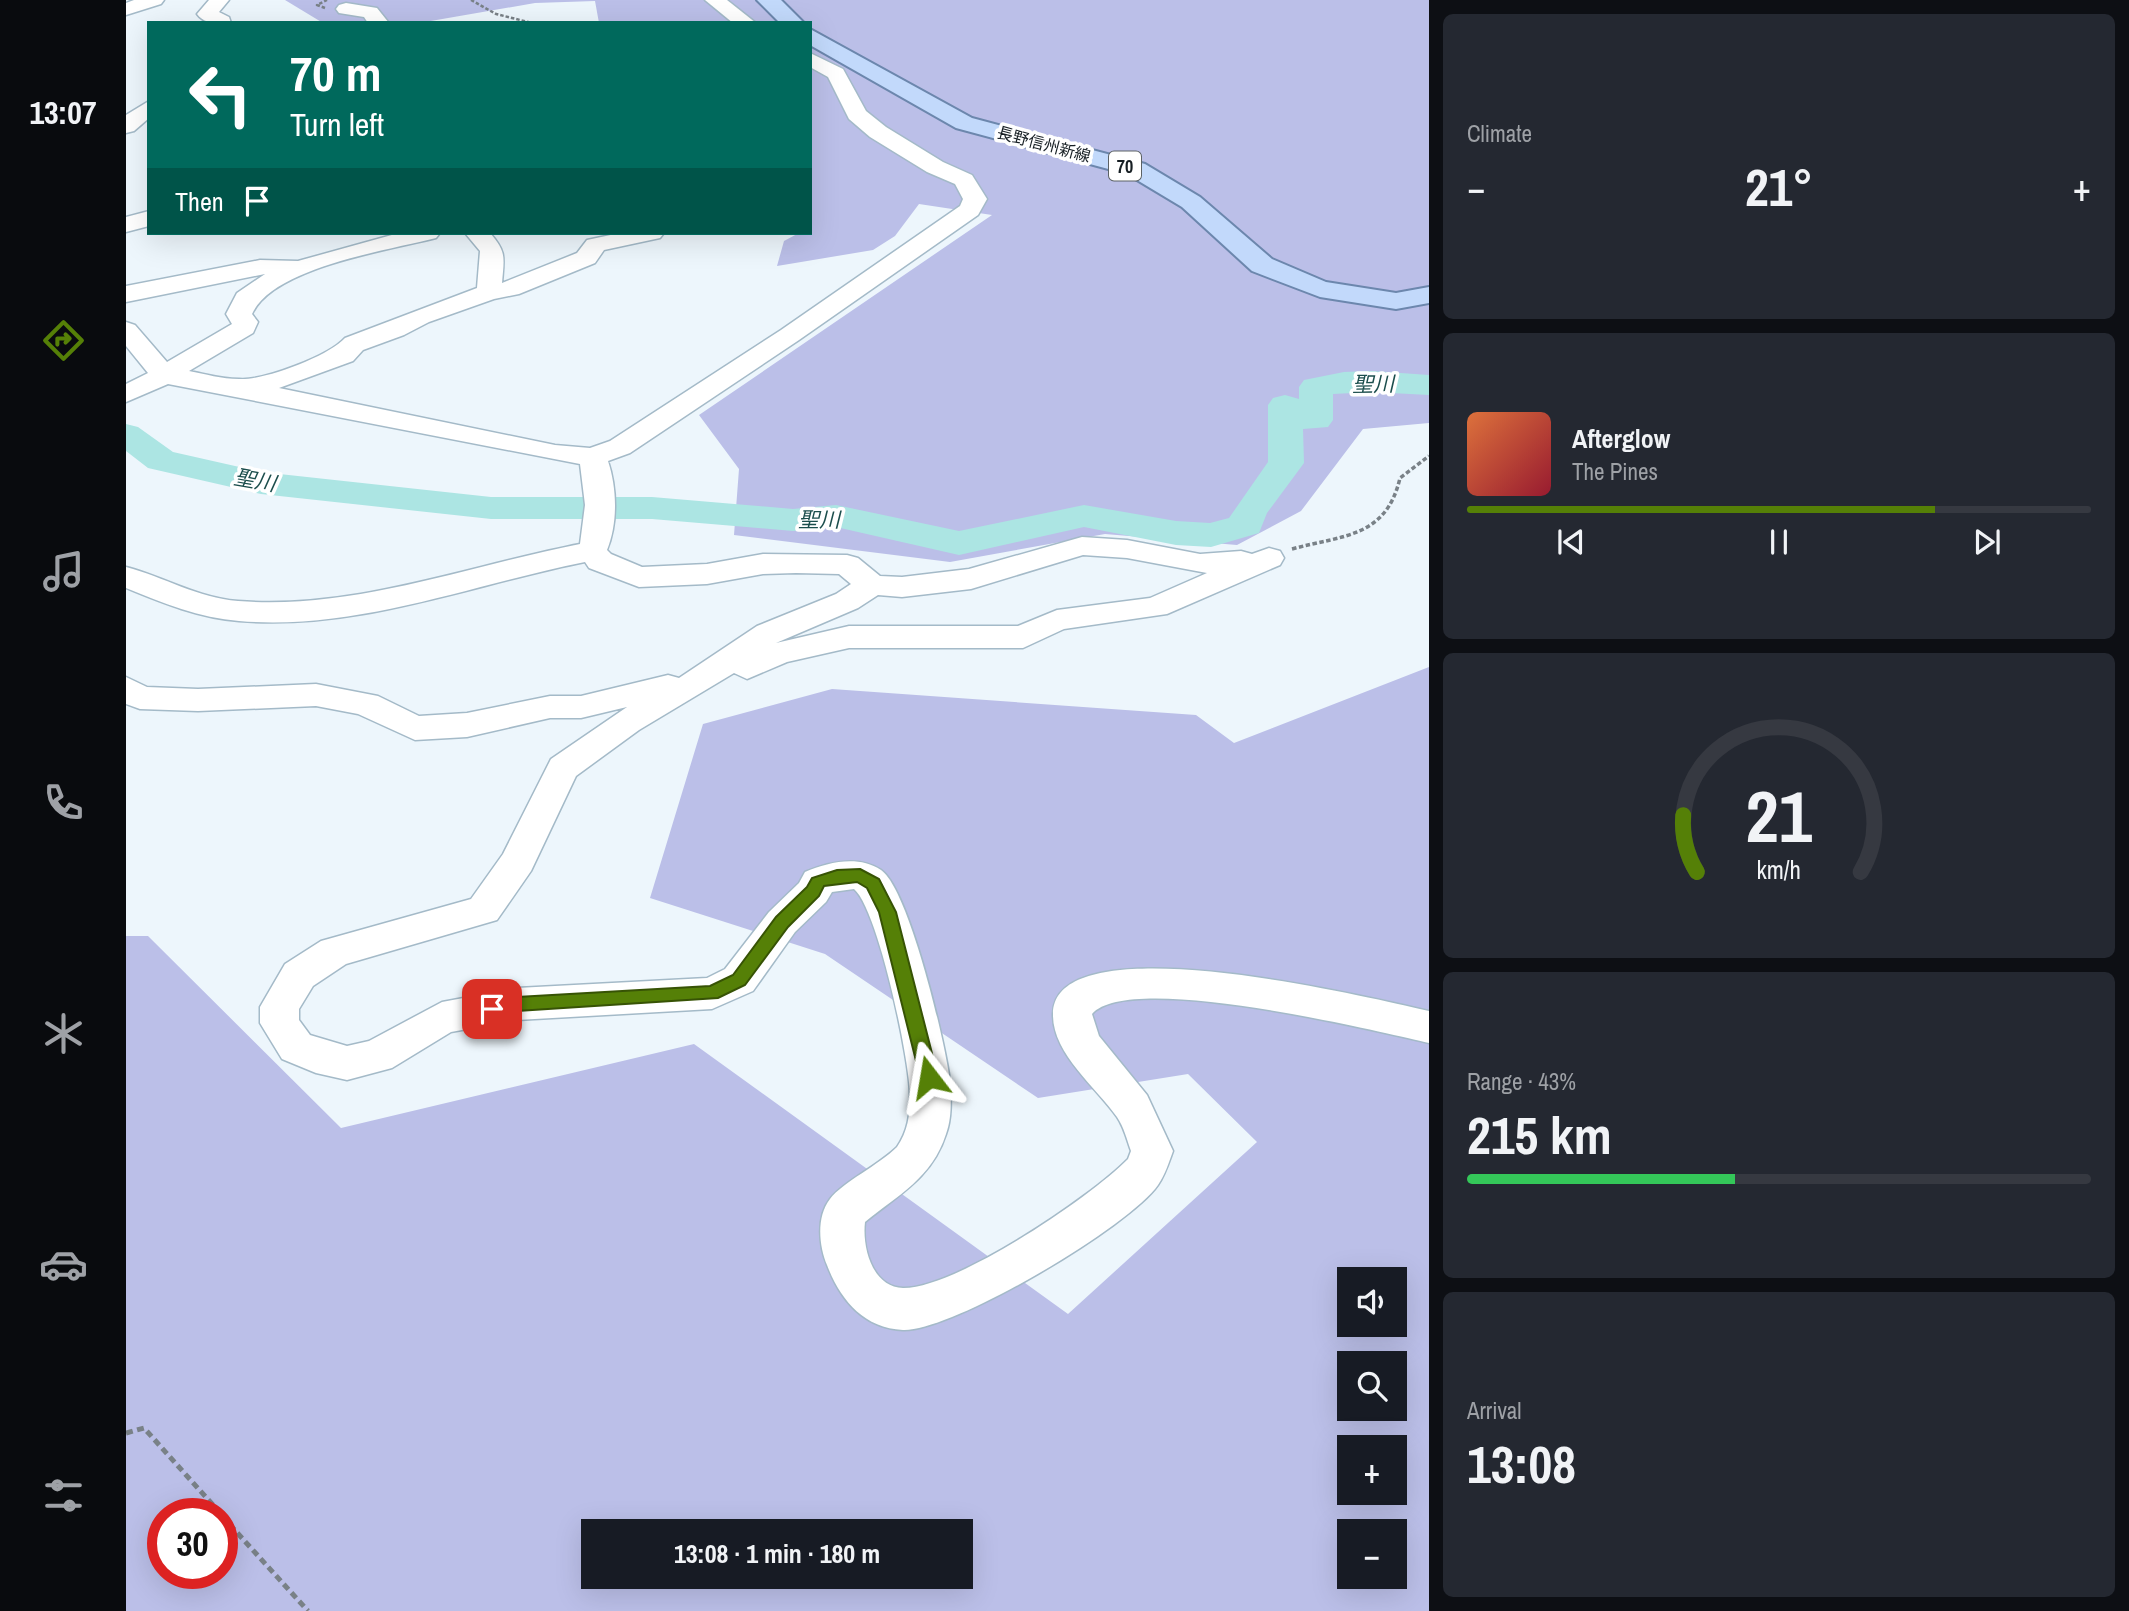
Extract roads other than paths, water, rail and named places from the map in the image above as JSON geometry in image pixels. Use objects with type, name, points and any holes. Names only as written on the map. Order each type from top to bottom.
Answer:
[{"type":"main road","points":[[768,0],[791,21]]},
{"type":"main road","name":"長野信州新線","points":[[812,37],[964,122],[1136,170],[1191,202],[1262,265],[1320,289],[1396,301],[1429,295]]},
{"type":"street","points":[[219,0],[207,14],[222,21]]},
{"type":"street","points":[[715,0],[743,21]]},
{"type":"street","points":[[346,9],[370,12],[377,21]]},
{"type":"street","points":[[126,330],[164,376],[236,387],[460,435],[593,457],[641,436],[970,210],[975,199],[964,180],[935,167],[878,132],[857,114],[836,73],[812,60]]},
{"type":"street","points":[[126,111],[147,106]]},
{"type":"street","points":[[126,126],[147,108]]},
{"type":"street","points":[[126,225],[147,219]]},
{"type":"street","points":[[335,235],[352,251]]},
{"type":"street","points":[[126,294],[260,267],[300,265],[420,235]]},
{"type":"street","points":[[479,235],[492,250],[489,292]]},
{"type":"street","points":[[236,387],[261,385],[344,355],[354,344],[489,292],[510,289],[586,258],[596,245],[643,235]]},
{"type":"street","points":[[126,394],[164,376],[244,328],[245,322],[239,314],[242,303],[300,265]]},
{"type":"street","points":[[126,688],[140,698],[198,700],[316,695],[366,704],[415,728],[467,725],[550,707],[581,707],[713,672],[743,670],[778,653],[849,637],[1023,637],[1057,620],[1156,607],[1269,558],[1200,564],[1127,549],[1082,546],[971,579],[902,587],[872,585],[847,565],[796,563],[639,577],[600,561],[594,539],[601,492],[593,457]]},
{"type":"street","points":[[126,576],[206,605],[237,611],[319,612],[393,601],[539,560],[594,539]]},
{"type":"street","points":[[872,585],[847,601],[768,633],[713,672],[627,722],[563,768],[518,862],[484,910],[334,951],[299,975],[279,1007],[280,1023],[296,1047],[316,1056],[347,1063],[378,1056],[442,1018],[517,1004],[712,993],[739,980],[782,922],[813,892],[818,882],[837,876],[860,876],[873,884],[887,912],[929,1077],[928,1117],[925,1136],[904,1167],[845,1212],[841,1242],[852,1273],[865,1294],[882,1305],[905,1309],[940,1301],[1004,1271],[1116,1196],[1144,1173],[1152,1151],[1133,1108],[1079,1038],[1075,1025],[1072,1012],[1074,1003],[1092,990],[1123,984],[1181,982],[1286,998],[1429,1027]]},
{"type":"waterway","name":"聖川","points":[[126,434],[161,460],[261,483],[491,508],[652,508],[793,520],[836,516],[959,543],[1084,516],[1176,533],[1211,535],[1246,525],[1249,512],[1286,463],[1285,405],[1308,420],[1316,420],[1316,387],[1358,381],[1429,385]]}]
